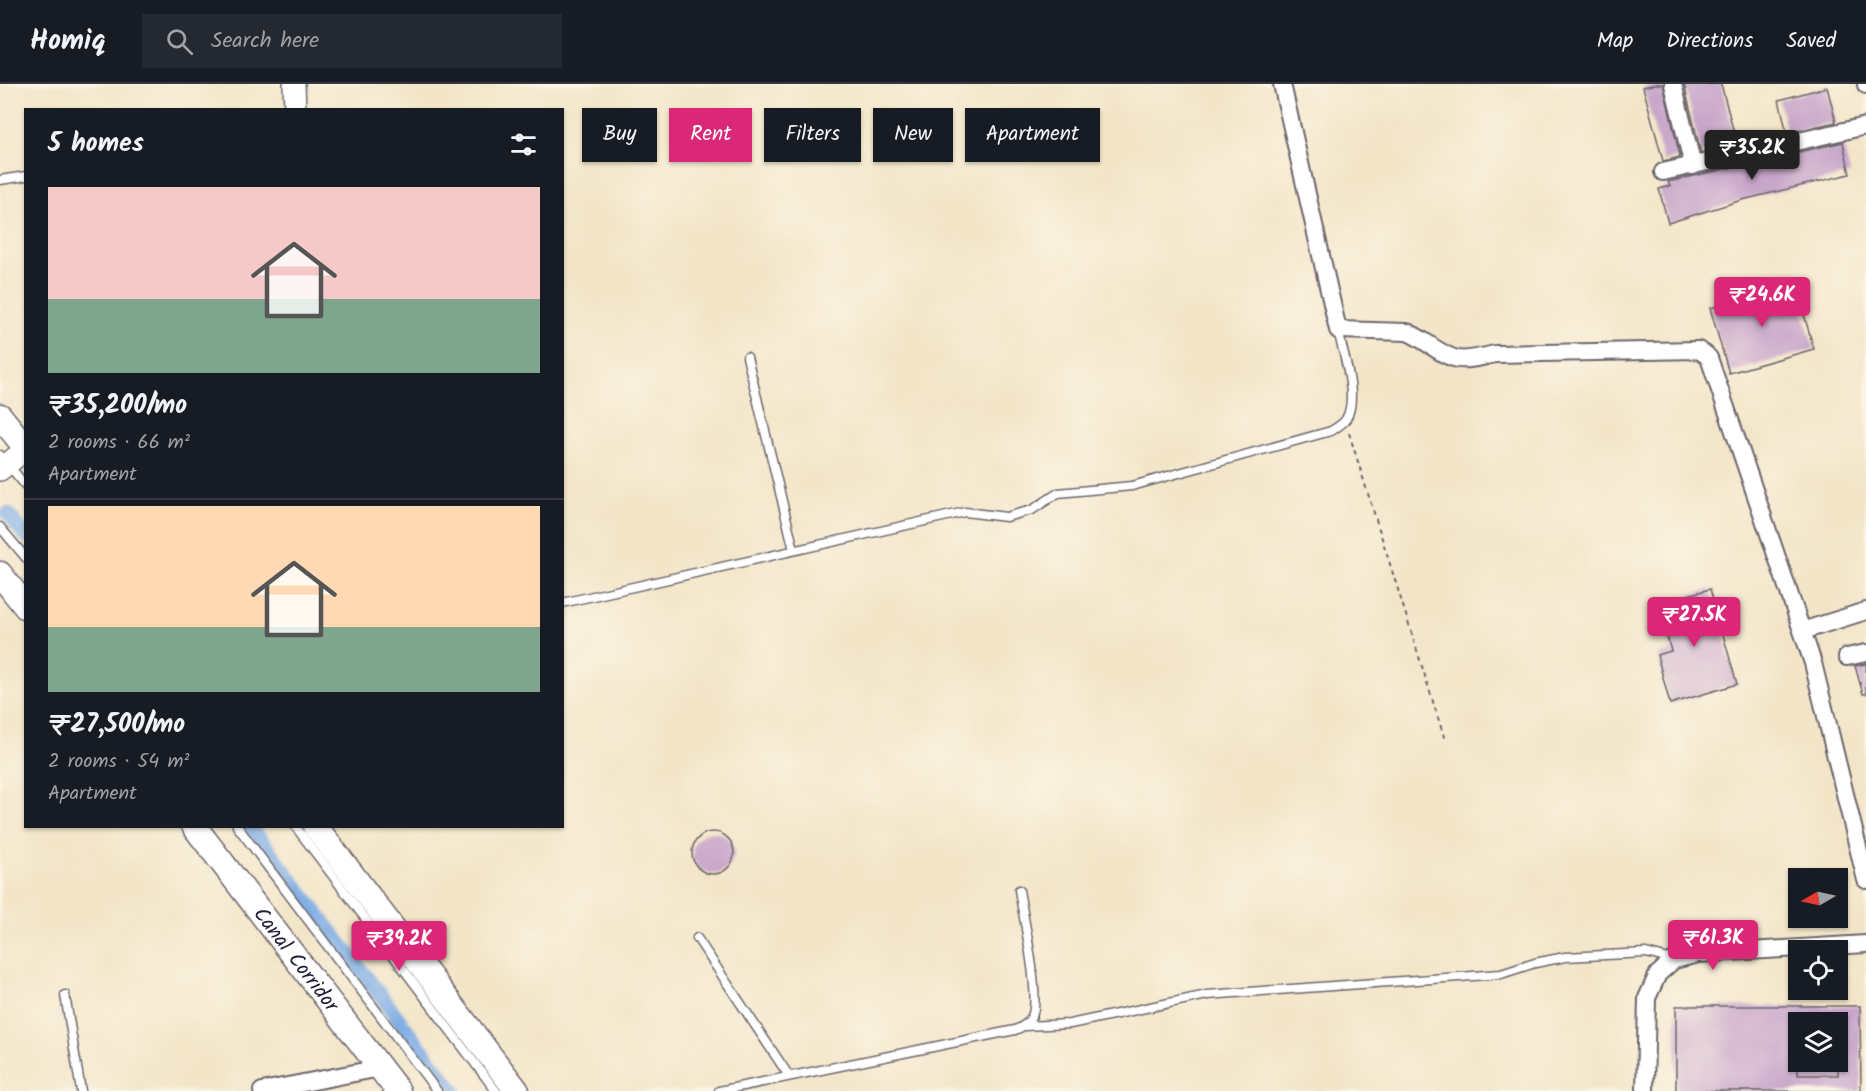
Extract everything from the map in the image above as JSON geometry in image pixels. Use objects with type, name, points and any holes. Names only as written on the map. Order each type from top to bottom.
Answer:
[{"type":"main road","points":[[0,416],[24,446]]},
{"type":"main road","points":[[0,574],[24,604]]},
{"type":"main road","name":"Canal Corridor","points":[[197,828],[398,1091]]},
{"type":"main road","points":[[317,828],[517,1091]]},
{"type":"street","points":[[294,84],[295,108]]},
{"type":"street","points":[[1282,84],[1338,330],[1407,332],[1456,359],[1508,353],[1698,350],[1708,358],[1813,663],[1866,880]]},
{"type":"street","points":[[1673,84],[1693,165]]},
{"type":"street","points":[[1663,172],[1866,126]]},
{"type":"street","points":[[2,463],[24,450]]},
{"type":"street","points":[[1802,631],[1866,611]]},
{"type":"street","points":[[1847,657],[1866,653]]},
{"type":"street","points":[[1645,1091],[1647,998],[1658,974],[1674,960],[1698,954],[1866,944]]},
{"type":"street","points":[[262,1091],[380,1068]]},
{"type":"lane","points":[[0,180],[24,176]]},
{"type":"lane","points":[[564,603],[964,512],[1006,518],[1032,510],[1058,494],[1132,486],[1331,431],[1345,421],[1351,406],[1349,380],[1338,330]]},
{"type":"lane","points":[[747,357],[794,550]]},
{"type":"lane","points":[[2,463],[24,484]]},
{"type":"lane","points":[[0,527],[24,556]]},
{"type":"lane","points":[[239,828],[436,1091]]},
{"type":"lane","points":[[297,828],[496,1091]]},
{"type":"lane","points":[[1019,890],[1035,1003],[1033,1015],[1024,1026]]},
{"type":"lane","points":[[697,938],[789,1076]]},
{"type":"lane","points":[[718,1091],[1015,1030],[1024,1026],[1070,1024],[1207,995],[1501,974],[1535,963],[1565,957],[1646,953],[1674,960]]},
{"type":"lane","points":[[65,995],[81,1091]]},
{"type":"path","points":[[1345,421],[1445,740]]},
{"type":"building","points":[[1663,84],[1680,157],[1663,161],[1643,87]]},
{"type":"building","points":[[1684,84],[1721,84],[1737,144],[1701,153]]},
{"type":"building","points":[[1827,87],[1836,122],[1787,133],[1779,100]]},
{"type":"building","points":[[1843,142],[1850,174],[1742,200],[1668,223],[1659,189],[1670,186],[1668,182]]},
{"type":"building","points":[[1795,284],[1814,349],[1729,373],[1710,308]]},
{"type":"building","points":[[1710,589],[1737,684],[1670,704],[1657,655],[1671,651],[1658,603]]},
{"type":"building","points":[[1866,664],[1866,694],[1863,694],[1855,666]]},
{"type":"building","points":[[713,832],[728,838],[734,853],[728,868],[713,874],[698,868],[692,853],[698,838]]},
{"type":"building","points":[[1676,1006],[1860,1006],[1861,1091],[1676,1091]]},
{"type":"waterway","points":[[8,514],[24,534]]},
{"type":"waterway","points":[[252,828],[454,1091]]}]
